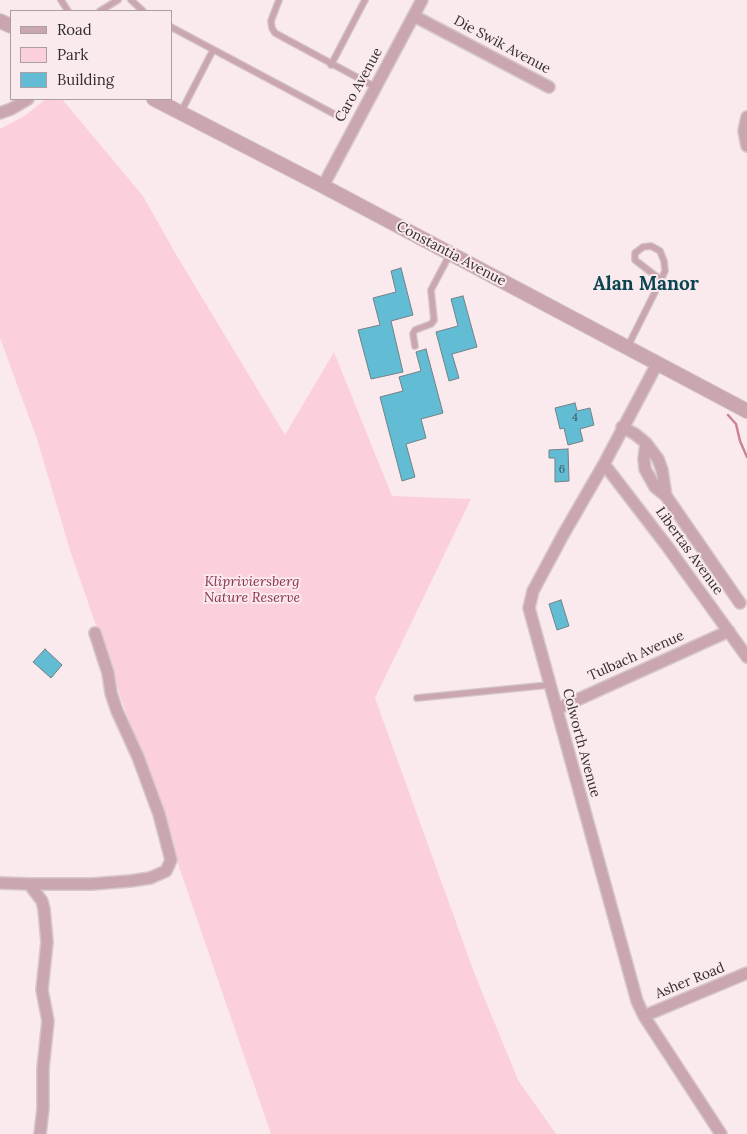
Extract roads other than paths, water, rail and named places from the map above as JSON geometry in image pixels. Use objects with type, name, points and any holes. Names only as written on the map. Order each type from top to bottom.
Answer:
[{"type":"street","name":"Caro Avenue","points":[[322,186],[422,0]]},
{"type":"street","name":"Die Swik Avenue","points":[[414,16],[549,87]]},
{"type":"street","points":[[0,113],[26,100]]},
{"type":"street","name":"Constantia Avenue","points":[[156,100],[747,411]]},
{"type":"street","points":[[747,117],[744,131],[747,146]]},
{"type":"street","name":"Colworth Avenue","points":[[656,364],[604,464],[563,535],[531,596],[529,614],[630,982],[644,1016],[721,1134]]},
{"type":"street","points":[[622,427],[646,443],[645,469],[655,487],[666,496],[740,603]]},
{"type":"street","name":"Libertas Avenue","points":[[604,464],[747,657]]},
{"type":"street","name":"Tulbach Avenue","points":[[556,709],[728,631]]},
{"type":"street","points":[[0,883],[92,884],[150,878],[166,871],[171,860],[164,830],[144,774],[116,711],[108,673],[95,633]]},
{"type":"street","points":[[29,884],[42,901],[48,942],[42,990],[48,1021],[40,1134]]},
{"type":"street","name":"Asher Road","points":[[644,1016],[747,973]]},
{"type":"lane","points":[[101,10],[111,2],[118,0]]},
{"type":"lane","points":[[132,0],[142,10]]},
{"type":"lane","points":[[279,0],[271,21],[275,33],[331,65],[375,87]]},
{"type":"lane","points":[[331,65],[365,0]]},
{"type":"lane","points":[[172,28],[336,115]]},
{"type":"lane","points":[[181,112],[213,50]]},
{"type":"lane","points":[[627,348],[661,280],[665,271],[660,251],[651,246],[643,247],[635,254],[635,260],[661,280]]},
{"type":"lane","points":[[415,346],[413,334],[415,330],[431,324],[434,320],[431,290],[450,254]]},
{"type":"lane","points":[[417,698],[549,684]]},
{"type":"waterway","points":[[728,415],[736,424],[740,441],[747,457]]},
{"type":"district","name":"Alan Manor","points":[[646,285]]},
{"type":"park label","name":"Klipriviersberg Nature Reserve","points":[[252,590]]}]
